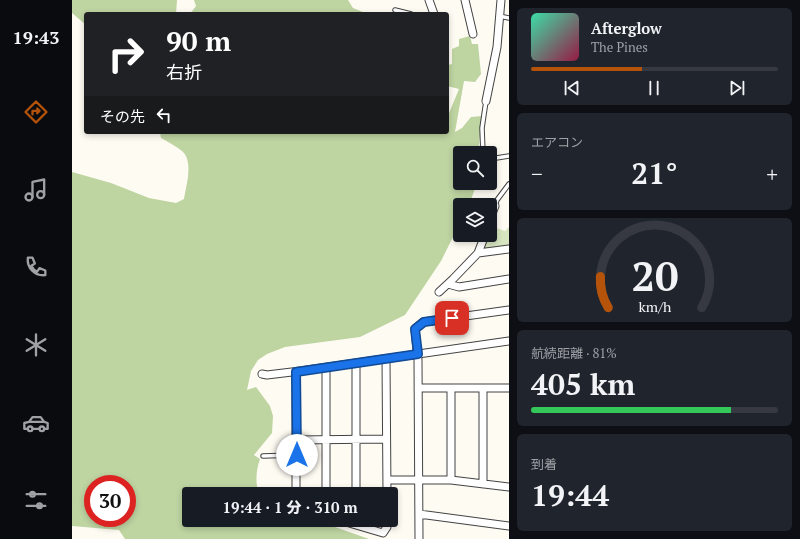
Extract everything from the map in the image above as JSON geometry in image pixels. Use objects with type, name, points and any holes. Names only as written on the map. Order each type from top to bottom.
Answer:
[{"type":"street","points":[[429,0],[433,12]]},
{"type":"street","points":[[465,0],[474,34]]},
{"type":"street","points":[[486,101],[497,47],[501,0]]},
{"type":"street","points":[[439,292],[478,253],[482,242]]},
{"type":"street","points":[[478,253],[509,249]]},
{"type":"street","points":[[448,284],[459,287],[509,279]]},
{"type":"street","points":[[419,539],[418,354],[415,329],[424,322],[509,310]]},
{"type":"street","points":[[262,374],[268,375],[356,364],[509,341]]},
{"type":"street","points":[[386,359],[387,487]]},
{"type":"street","points":[[356,364],[356,487]]},
{"type":"street","points":[[326,368],[326,487]]},
{"type":"street","points":[[296,372],[296,487]]},
{"type":"street","points":[[418,388],[509,388]]},
{"type":"street","points":[[483,388],[483,484]]},
{"type":"street","points":[[451,389],[451,480]]},
{"type":"street","points":[[297,440],[386,439]]},
{"type":"street","points":[[387,480],[451,480],[509,487]]},
{"type":"street","points":[[419,514],[509,526]]},
{"type":"street","points":[[367,527],[384,533],[387,527]]},
{"type":"lane","points":[[395,10],[403,12]]},
{"type":"lane","points":[[499,16],[509,18]]},
{"type":"lane","points":[[483,146],[482,128],[486,101]]},
{"type":"lane","points":[[497,157],[509,156]]},
{"type":"lane","points":[[497,200],[509,184]]},
{"type":"lane","points":[[263,456],[297,455]]},
{"type":"green space","points":[[72,0],[177,0],[176,12],[84,12],[84,23],[72,13]]},
{"type":"green space","points":[[194,0],[348,0],[353,8],[363,12],[192,12],[196,6]]},
{"type":"green space","points":[[470,36],[472,44],[478,44],[481,74],[475,82],[464,81],[455,132],[462,128],[471,117],[482,116],[479,146],[453,146],[453,190],[474,190],[472,198],[453,198],[453,237],[441,261],[405,315],[360,337],[285,347],[267,354],[258,360],[251,371],[247,390],[256,387],[270,406],[273,416],[272,433],[254,455],[260,459],[256,476],[257,487],[182,487],[182,527],[335,527],[369,539],[125,539],[119,530],[72,526],[72,172],[111,183],[149,198],[176,203],[184,199],[188,174],[188,161],[186,155],[182,151],[161,138],[160,134],[449,134],[449,113],[459,89],[449,86],[449,65],[452,64],[452,49],[459,46],[459,39]]},
{"type":"green space","points":[[509,227],[509,246],[483,248],[485,242],[497,242],[497,228],[505,231]]},
{"type":"route","points":[[297,455],[296,372],[418,354],[414,331],[415,329],[422,322],[452,318]]}]
